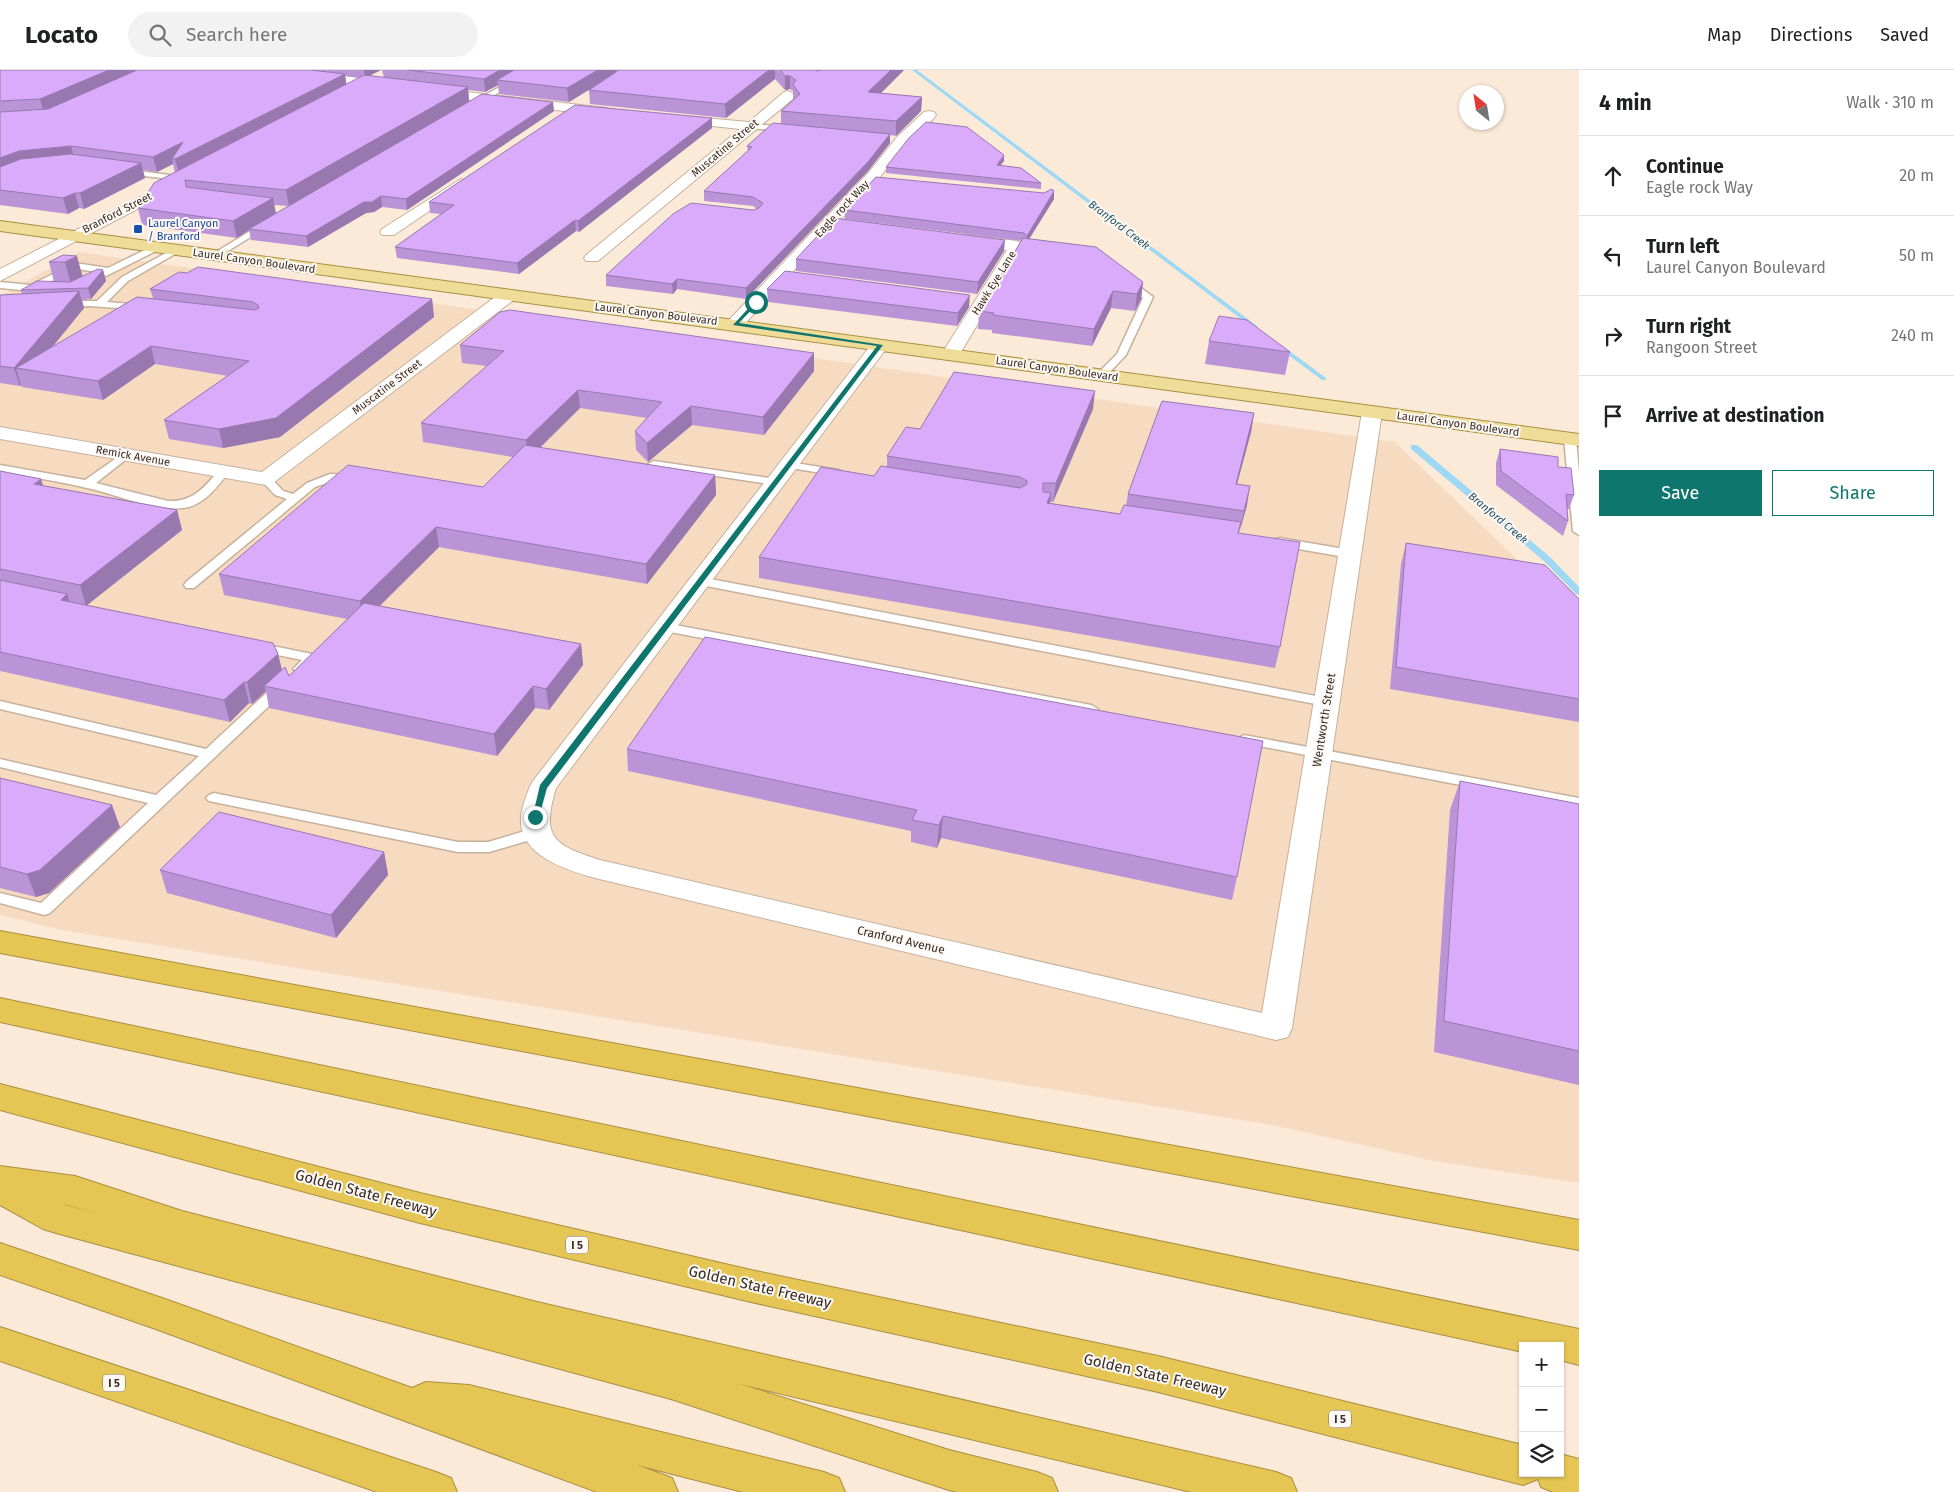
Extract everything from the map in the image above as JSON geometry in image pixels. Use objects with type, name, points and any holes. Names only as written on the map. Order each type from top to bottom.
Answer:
[{"type":"highway","points":[[0,942],[1579,1235]]},
{"type":"highway","points":[[0,1010],[1579,1348]]},
{"type":"highway","name":"Golden State Freeway","points":[[0,1097],[420,1208],[751,1286],[1158,1374],[1519,1464]]},
{"type":"highway","points":[[0,1181],[74,1191],[182,1226],[537,1319],[1276,1492]]},
{"type":"highway","points":[[0,1188],[56,1218],[671,1382],[949,1470],[1037,1492]]},
{"type":"highway","points":[[0,1259],[118,1298],[575,1466],[657,1492]]},
{"type":"highway","name":"I 5","points":[[0,1344],[436,1492]]},
{"type":"highway","points":[[394,1399],[469,1404],[824,1492]]},
{"type":"highway","points":[[1564,1475],[1579,1479]]},
{"type":"main road","name":"Laurel Canyon Boulevard","points":[[0,226],[1575,439]]},
{"type":"street","points":[[245,70],[273,71],[409,90],[622,113]]},
{"type":"street","points":[[352,92],[385,74]]},
{"type":"street","points":[[556,119],[594,94]]},
{"type":"street","name":"Muscatine Street","points":[[592,258],[789,95]]},
{"type":"street","name":"Eagle rock Way","points":[[735,324],[871,178],[898,140],[930,115]]},
{"type":"street","points":[[661,117],[751,126]]},
{"type":"street","name":"Branford Street","points":[[0,276],[201,170]]},
{"type":"street","points":[[388,232],[476,173]]},
{"type":"street","points":[[871,178],[890,180]]},
{"type":"street","points":[[661,202],[679,204]]},
{"type":"street","points":[[829,222],[849,225]]},
{"type":"street","name":"Hawk Eye Lane","points":[[948,237],[1017,246],[950,355]]},
{"type":"street","points":[[781,276],[800,279]]},
{"type":"street","name":"Muscatine Street","points":[[266,479],[509,295]]},
{"type":"street","points":[[964,300],[983,302]]},
{"type":"street","points":[[536,833],[535,817],[543,787],[880,345]]},
{"type":"street","name":"Wentworth Street","points":[[1276,1028],[1372,412]]},
{"type":"street","name":"Remick Avenue","points":[[1,434],[266,479]]},
{"type":"street","name":"Cranford Avenue","points":[[536,833],[550,850],[569,860],[595,868],[1276,1028]]},
{"type":"lane","points":[[467,108],[524,76]]},
{"type":"lane","points":[[751,126],[800,130]]},
{"type":"lane","points":[[113,169],[184,179]]},
{"type":"lane","points":[[216,255],[274,221]]},
{"type":"lane","points":[[80,285],[157,247]]},
{"type":"lane","points":[[99,304],[125,280],[178,250]]},
{"type":"lane","points":[[32,288],[75,266],[110,271]]},
{"type":"lane","points":[[1101,375],[1121,355],[1148,297],[1120,276]]},
{"type":"lane","points":[[0,285],[56,288]]},
{"type":"lane","points":[[51,305],[99,304],[150,309]]},
{"type":"lane","points":[[1575,439],[1579,531]]},
{"type":"lane","points":[[87,484],[125,455]]},
{"type":"lane","points":[[654,464],[782,474],[852,476]]},
{"type":"lane","points":[[0,468],[87,484],[168,505],[178,505],[199,499],[223,472]]},
{"type":"lane","points":[[190,586],[311,485],[330,477],[363,479]]},
{"type":"lane","points":[[266,479],[279,493],[296,498]]},
{"type":"lane","points":[[1268,540],[1350,554]]},
{"type":"lane","points":[[700,581],[1326,702]]},
{"type":"lane","points":[[665,627],[1104,712]]},
{"type":"lane","points":[[0,898],[44,909],[312,658],[244,644]]},
{"type":"lane","points":[[0,705],[209,754]]},
{"type":"lane","points":[[1231,736],[1579,803]]},
{"type":"lane","points":[[0,763],[160,801]]},
{"type":"lane","points":[[214,798],[458,847],[489,847],[536,833]]},
{"type":"shaded area","points":[[79,252],[1395,442],[1579,619],[1579,1183],[1434,1161],[1272,1125],[56,929],[0,915],[0,296]]},
{"type":"building","points":[[0,70],[109,70],[40,99],[0,101]]},
{"type":"building","points":[[137,70],[310,70],[345,74],[175,159],[172,159],[183,142],[153,157],[71,146],[19,151],[0,158],[0,112],[48,109]]},
{"type":"building","points":[[408,70],[500,70],[484,79]]},
{"type":"building","points":[[514,70],[598,70],[567,88],[497,80]]},
{"type":"building","points":[[619,70],[769,70],[725,104],[589,90]]},
{"type":"building","points":[[780,70],[891,70],[868,92],[922,97],[896,121],[781,111],[800,94],[793,85],[796,80],[790,76],[785,76]]},
{"type":"building","points":[[364,75],[468,87],[286,190],[185,180],[186,187],[273,198],[233,221],[138,208],[154,183]]},
{"type":"building","points":[[482,94],[553,102],[406,199],[381,196],[372,202],[364,202],[306,236],[249,229]]},
{"type":"building","points":[[575,105],[712,118],[578,221],[575,220],[517,263],[395,247],[454,205],[429,202]]},
{"type":"building","points":[[926,122],[967,127],[1004,155],[997,165],[1021,168],[1041,183],[886,167],[909,138]]},
{"type":"building","points":[[773,123],[890,134],[868,162],[746,288],[677,279],[672,284],[606,275],[673,214],[691,203],[753,210],[759,208],[763,203],[753,197],[704,191],[752,147],[747,146]]},
{"type":"building","points":[[71,154],[141,163],[80,193],[63,198],[0,190],[0,167],[21,159]]},
{"type":"building","points":[[876,177],[1044,193],[1052,189],[1054,191],[1027,236],[1024,233],[845,210]]},
{"type":"building","points":[[834,218],[1005,240],[978,282],[796,259]]},
{"type":"building","points":[[1023,238],[1096,247],[1143,282],[1137,294],[1113,291],[1094,329],[993,315],[994,313],[979,311]]},
{"type":"building","points":[[63,255],[77,256],[65,262],[49,262]]},
{"type":"building","points":[[198,267],[432,299],[276,418],[219,429],[164,420],[249,361],[151,346],[98,381],[16,368],[137,297],[255,310],[259,308],[253,302],[150,289],[179,272],[187,273]]},
{"type":"building","points":[[98,269],[103,270],[88,288],[21,290],[37,281],[70,282]]},
{"type":"building","points":[[785,271],[970,295],[958,313],[767,289]]},
{"type":"building","points":[[79,291],[14,368],[0,366],[0,295]]},
{"type":"building","points":[[510,310],[814,353],[763,417],[691,406],[647,443],[635,431],[662,402],[578,390],[526,440],[421,423],[504,351],[460,345],[500,312]]},
{"type":"building","points":[[1219,316],[1247,320],[1290,352],[1209,341]]},
{"type":"building","points":[[954,372],[1095,391],[1056,483],[1043,483],[1043,492],[1051,493],[1047,503],[1120,514],[1124,505],[1241,522],[1238,533],[1300,542],[1280,647],[759,557],[821,467],[874,476],[881,466],[1020,488],[1027,484],[1027,481],[1020,477],[887,456],[906,427],[920,429]]},
{"type":"building","points":[[1162,401],[1254,413],[1236,484],[1250,486],[1244,511],[1128,494]]},
{"type":"building","points":[[525,445],[715,475],[646,564],[436,527],[360,601],[219,574],[348,465],[483,487]]},
{"type":"building","points":[[1500,449],[1558,457],[1558,467],[1571,468],[1574,495],[1566,494],[1568,521],[1501,471]]},
{"type":"building","points":[[0,471],[41,479],[34,484],[177,510],[80,585],[0,569]]},
{"type":"building","points":[[1406,543],[1545,565],[1579,599],[1579,699],[1396,667]]},
{"type":"building","points":[[0,580],[67,594],[61,600],[273,643],[278,654],[224,700],[0,652]]},
{"type":"building","points":[[364,603],[581,644],[546,689],[533,686],[494,734],[264,686],[285,667],[289,676]]},
{"type":"building","points":[[705,637],[1263,741],[1237,877],[943,816],[939,825],[912,820],[917,810],[627,749]]},
{"type":"building","points":[[0,778],[112,805],[40,870],[27,874],[0,867]]},
{"type":"building","points":[[1460,781],[1579,804],[1579,1051],[1444,1021]]},
{"type":"building","points":[[219,812],[384,852],[331,915],[160,870]]},
{"type":"waterway","name":"Branford Creek","points":[[914,70],[1255,327]]},
{"type":"waterway","name":"Branford Creek","points":[[1278,345],[1324,379]]},
{"type":"waterway","name":"Branford Creek","points":[[1414,447],[1547,559],[1579,592]]},
{"type":"place","name":"Laurel Canyon / Branford","points":[[138,229]]},
{"type":"route","points":[[535,817],[543,787],[880,345],[735,324],[756,302]]}]
